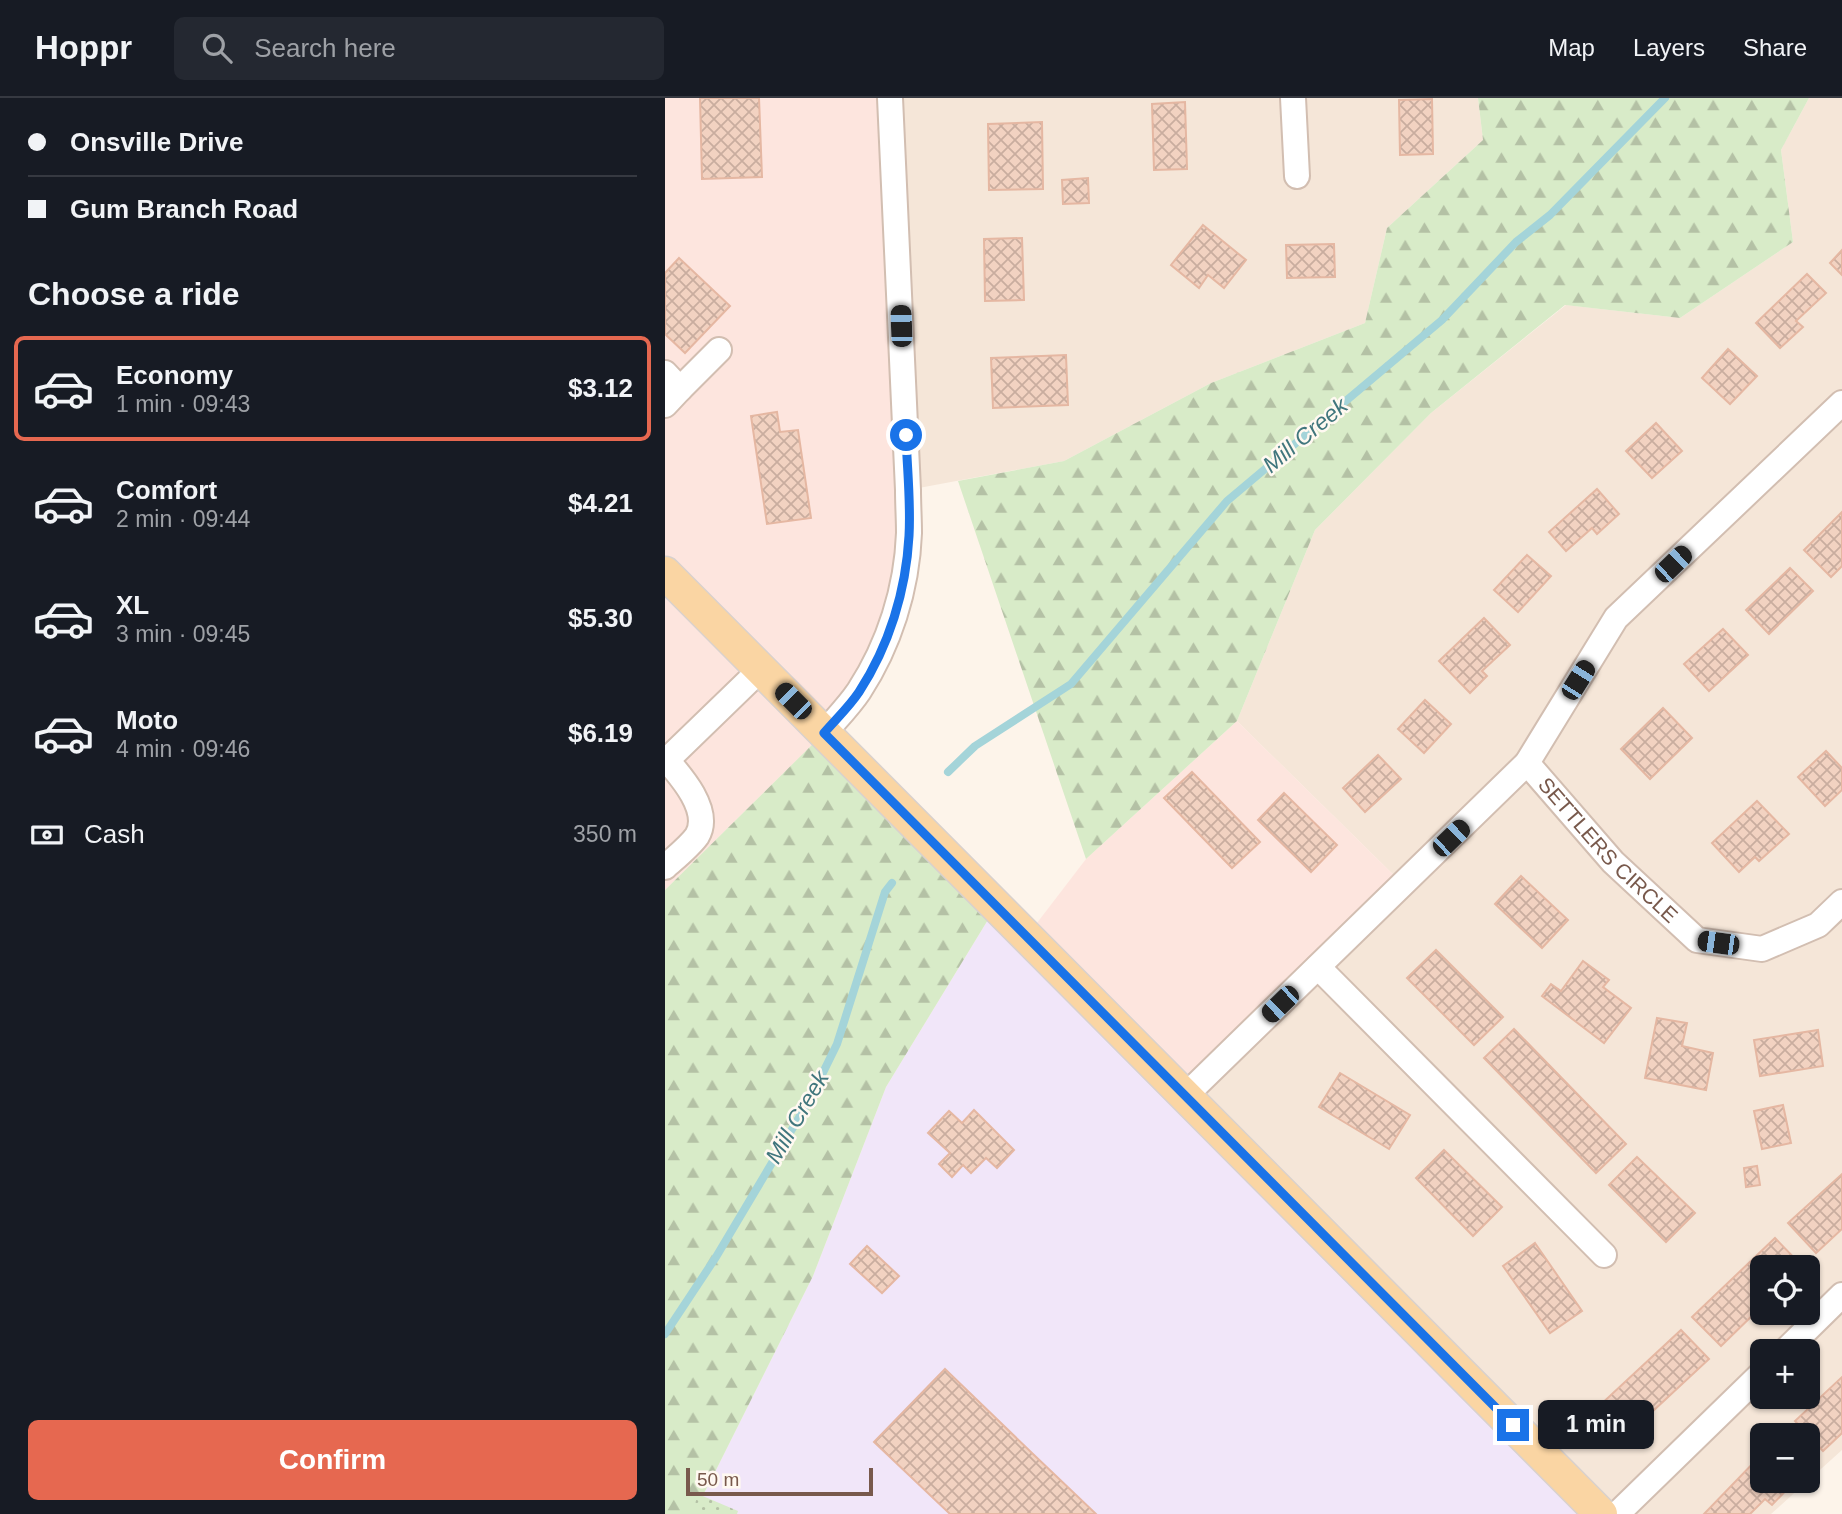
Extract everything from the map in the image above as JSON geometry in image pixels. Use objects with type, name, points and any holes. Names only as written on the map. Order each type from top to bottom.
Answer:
[{"type":"main road","points":[[665,573],[1601,1514]]},
{"type":"street","points":[[824,733],[857,694],[875,664],[895,612],[907,563],[908,490],[890,98]]},
{"type":"street","points":[[1293,98],[1297,176]]},
{"type":"street","points":[[670,389],[719,350]]},
{"type":"street","name":"SETTLERS CIRCLE","points":[[1186,1096],[1527,763],[1616,618],[1842,403]]},
{"type":"street","points":[[665,867],[696,837],[701,824],[700,812],[692,792],[666,760],[761,669]]},
{"type":"street","name":"SETTLERS CIRCLE","points":[[1527,763],[1613,862],[1697,940],[1762,949],[1818,925],[1842,902]]},
{"type":"street","points":[[1318,967],[1604,1255]]},
{"type":"street","points":[[1797,1339],[1842,1295]]},
{"type":"street","points":[[1617,1514],[1750,1385]]},
{"type":"shaded area","points":[[665,98],[890,98],[902,351],[895,612],[824,733],[665,890]]},
{"type":"shaded area","points":[[890,98],[1478,98],[1483,140],[1387,228],[1365,323],[1211,383],[1064,461],[908,490]]},
{"type":"shaded area","points":[[1809,98],[1842,98],[1842,1450],[1820,1470],[1820,1423],[1750,1423],[1750,1493],[1794,1493],[1771,1514],[1601,1514],[1186,1095],[1410,891],[1237,721],[1315,530],[1431,413],[1566,305],[1680,318],[1793,242],[1781,150]]},
{"type":"shaded area","points":[[1237,721],[1410,891],[1186,1095],[1027,936],[1086,859]]},
{"type":"shaded area","points":[[997,905],[1601,1514],[693,1514],[813,1276],[886,1087]]},
{"type":"green space","points":[[1478,98],[1809,98],[1781,150],[1793,242],[1680,318],[1565,305],[1431,413],[1315,530],[1237,721],[1086,859],[958,481],[1064,461],[1211,383],[1365,323],[1387,228],[1483,140]]},
{"type":"green space","points":[[824,733],[997,905],[886,1087],[813,1276],[693,1514],[665,1514],[665,890]]},
{"type":"green space","points":[[698,1494],[738,1511],[737,1514],[692,1514]]},
{"type":"building","points":[[700,98],[759,98],[762,177],[702,179]]},
{"type":"building","points":[[1432,99],[1433,154],[1400,155],[1399,100]]},
{"type":"building","points":[[1185,102],[1187,169],[1154,170],[1152,104]]},
{"type":"building","points":[[1042,122],[1043,189],[989,190],[988,124]]},
{"type":"building","points":[[1088,178],[1089,203],[1063,204],[1062,180]]},
{"type":"building","points":[[1203,225],[1246,260],[1224,288],[1208,275],[1199,288],[1171,265]]},
{"type":"building","points":[[1022,238],[1024,300],[985,301],[984,239]]},
{"type":"building","points":[[1334,244],[1335,277],[1287,278],[1286,245]]},
{"type":"building","points":[[1842,250],[1842,275],[1830,263]]},
{"type":"building","points":[[679,258],[730,306],[685,353],[665,334],[665,273]]},
{"type":"building","points":[[1807,274],[1826,293],[1796,321],[1803,327],[1780,348],[1756,323]]},
{"type":"building","points":[[1728,349],[1757,376],[1730,404],[1702,378]]},
{"type":"building","points":[[1066,355],[1068,405],[993,408],[991,358]]},
{"type":"building","points":[[777,412],[780,432],[798,430],[811,518],[767,524],[751,416]]},
{"type":"building","points":[[1656,423],[1682,451],[1652,478],[1626,451]]},
{"type":"building","points":[[1597,489],[1619,514],[1597,534],[1592,528],[1566,551],[1549,532]]},
{"type":"building","points":[[1842,512],[1842,566],[1831,577],[1804,550]]},
{"type":"building","points":[[1527,555],[1551,576],[1518,612],[1494,590]]},
{"type":"building","points":[[1790,568],[1813,591],[1769,634],[1746,610]]},
{"type":"building","points":[[1484,618],[1510,645],[1482,671],[1487,676],[1470,693],[1439,661]]},
{"type":"building","points":[[1723,629],[1748,655],[1709,691],[1684,664]]},
{"type":"building","points":[[1425,700],[1451,724],[1424,753],[1398,729]]},
{"type":"building","points":[[1663,708],[1692,738],[1650,779],[1621,749]]},
{"type":"building","points":[[1826,751],[1842,768],[1842,790],[1825,806],[1798,777]]},
{"type":"building","points":[[1378,755],[1401,779],[1365,812],[1343,788]]},
{"type":"building","points":[[1192,772],[1260,842],[1232,868],[1164,798]]},
{"type":"building","points":[[1284,793],[1337,845],[1311,872],[1258,820]]},
{"type":"building","points":[[1757,801],[1789,834],[1759,861],[1755,857],[1739,872],[1712,843]]},
{"type":"building","points":[[1521,876],[1568,920],[1542,948],[1495,904]]},
{"type":"building","points":[[1436,950],[1503,1017],[1474,1045],[1407,978]]},
{"type":"building","points":[[1583,961],[1609,980],[1603,987],[1631,1008],[1604,1043],[1542,996],[1551,984],[1561,991]]},
{"type":"building","points":[[1657,1018],[1687,1023],[1682,1046],[1713,1053],[1706,1090],[1645,1078]]},
{"type":"building","points":[[1514,1029],[1626,1144],[1596,1173],[1484,1058]]},
{"type":"building","points":[[1818,1030],[1823,1066],[1760,1076],[1754,1040]]},
{"type":"building","points":[[1340,1073],[1410,1115],[1389,1149],[1319,1107]]},
{"type":"building","points":[[1783,1105],[1791,1143],[1762,1149],[1754,1111]]},
{"type":"building","points":[[974,1110],[1014,1150],[997,1168],[986,1158],[971,1173],[963,1165],[952,1177],[939,1164],[950,1153],[928,1133],[949,1111],[962,1123]]},
{"type":"building","points":[[1444,1150],[1502,1207],[1473,1236],[1416,1178]]},
{"type":"building","points":[[1637,1157],[1695,1213],[1666,1242],[1609,1185]]},
{"type":"building","points":[[1757,1166],[1760,1185],[1746,1187],[1744,1168]]},
{"type":"building","points":[[1842,1174],[1842,1229],[1816,1253],[1788,1223]]},
{"type":"building","points":[[1775,1238],[1791,1255],[1757,1255]]},
{"type":"building","points":[[1535,1243],[1582,1311],[1550,1333],[1503,1266]]},
{"type":"building","points":[[867,1246],[899,1276],[882,1293],[850,1264]]},
{"type":"building","points":[[1750,1262],[1750,1318],[1721,1346],[1692,1317]]},
{"type":"building","points":[[1681,1330],[1709,1359],[1625,1437],[1598,1407]]},
{"type":"building","points":[[945,1369],[1096,1514],[950,1514],[874,1442]]},
{"type":"building","points":[[1842,1377],[1842,1433],[1823,1451],[1820,1448],[1820,1423],[1795,1421],[1808,1409],[1820,1409],[1820,1398]]},
{"type":"building","points":[[1750,1466],[1750,1493],[1784,1493],[1772,1505],[1765,1499],[1750,1514],[1704,1514]]},
{"type":"waterway","name":"Mill Creek","points":[[948,772],[975,746],[1071,684],[1227,501],[1442,320],[1516,242],[1550,215],[1665,98]]},
{"type":"waterway","name":"Mill Creek","points":[[665,1334],[716,1257],[810,1099],[837,1044],[885,892],[892,883]]},
{"type":"route","points":[[906,435],[909,534],[907,563],[895,612],[887,639],[869,675],[857,694],[824,733],[1513,1425]]}]
